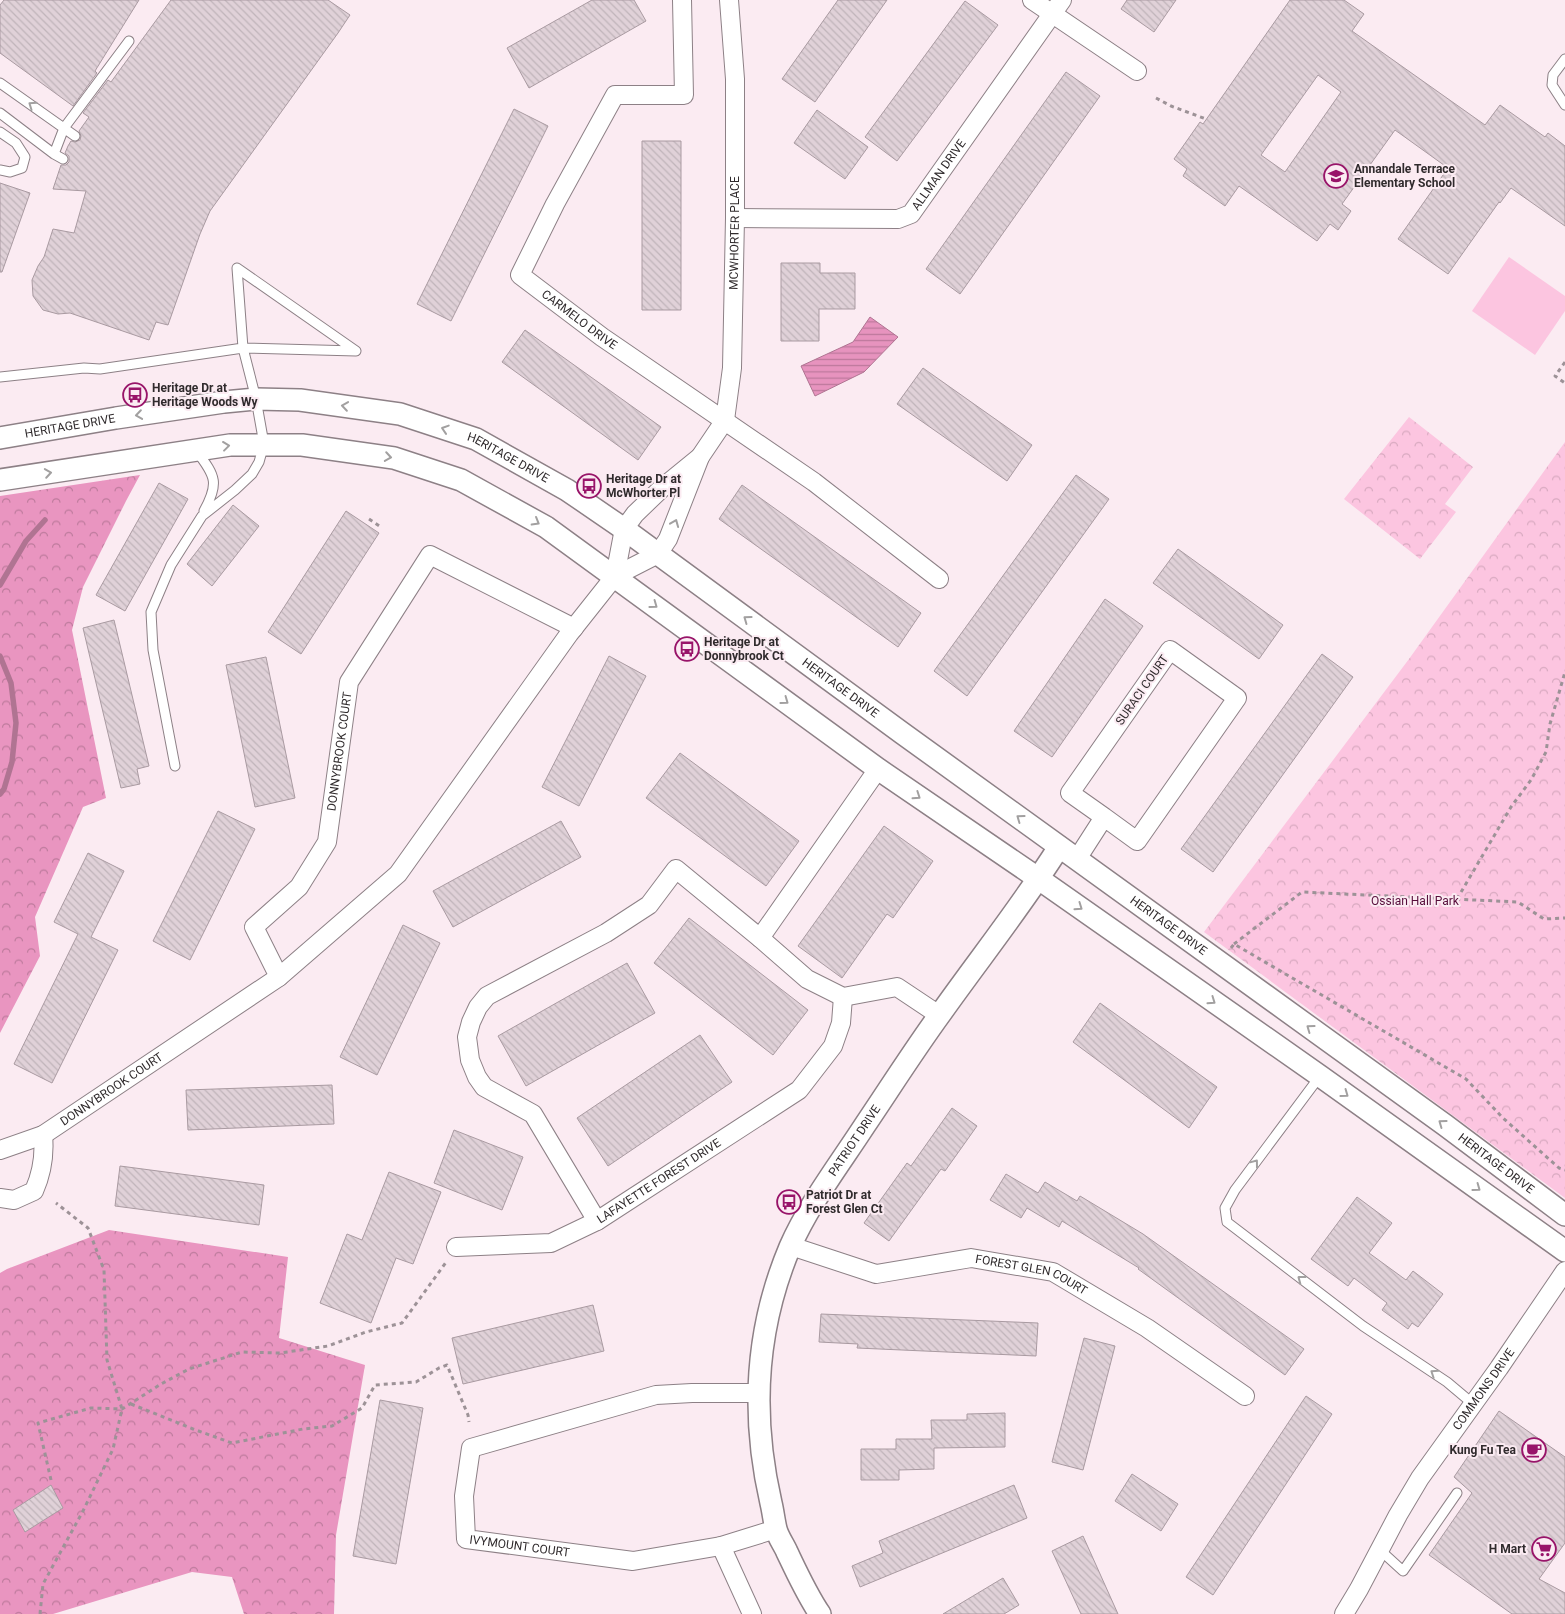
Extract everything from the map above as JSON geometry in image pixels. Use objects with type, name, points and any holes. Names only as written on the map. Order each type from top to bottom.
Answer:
[{"type":"street","name":"CARMELO DRIVE","points":[[682,0],[684,95],[615,94],[555,204],[520,275],[602,337],[814,482],[939,579]]},
{"type":"street","name":"MCWHORTER PLACE","points":[[658,554],[668,539],[700,457],[725,420],[732,368],[735,79],[729,0]]},
{"type":"street","points":[[1032,0],[1057,7],[1137,71]]},
{"type":"street","name":"ALLMAN DRIVE","points":[[735,218],[898,219],[911,214],[1057,7]]},
{"type":"street","name":"HERITAGE DRIVE","points":[[0,438],[136,415],[256,399],[300,400],[400,414],[476,439],[567,490],[624,529],[1174,931],[1220,962],[1445,1125],[1565,1215]]},
{"type":"street","points":[[0,480],[230,445],[264,444],[302,445],[394,458],[461,480],[546,527],[878,769],[1320,1076],[1565,1251]]},
{"type":"street","name":"MCWHORTER PLACE","points":[[614,576],[624,529],[635,514],[662,488],[700,457]]},
{"type":"street","points":[[614,576],[658,554]]},
{"type":"street","name":"DONNYBROOK COURT","points":[[280,977],[254,927],[300,887],[327,842],[349,682],[430,555],[574,628]]},
{"type":"street","name":"DONNYBROOK COURT","points":[[0,1150],[44,1136],[280,977],[398,874],[574,628],[614,576]]},
{"type":"street","name":"SURACI COURT","points":[[1170,650],[1237,698],[1137,841],[1104,817],[1070,793],[1170,650]]},
{"type":"street","points":[[760,938],[878,769]]},
{"type":"street","points":[[1077,859],[1104,817]]},
{"type":"street","name":"PATRIOT DRIVE","points":[[820,1614],[798,1575],[776,1528],[765,1475],[760,1438],[760,1357],[767,1317],[778,1279],[790,1246],[811,1207],[939,1015],[1039,879],[1059,847]]},
{"type":"street","name":"LAFAYETTE FOREST DRIVE","points":[[676,869],[760,938],[807,979],[843,997],[842,1023],[833,1046],[799,1090],[597,1221],[533,1114],[484,1087],[477,1077],[470,1060],[467,1037],[478,1007],[487,996],[606,933],[649,905],[676,869]]},
{"type":"street","points":[[843,997],[897,987],[939,1015]]},
{"type":"street","points":[[0,1198],[14,1200],[34,1191],[40,1176],[44,1153],[44,1136]]},
{"type":"street","points":[[452,1253],[551,1243],[597,1221]]},
{"type":"street","name":"FOREST GLEN COURT","points":[[790,1246],[876,1274],[971,1258],[1053,1272],[1147,1328],[1245,1396]]},
{"type":"street","name":"COMMONS DRIVE","points":[[1344,1614],[1420,1478],[1472,1403],[1499,1368],[1565,1271]]},
{"type":"street","name":"IVYMOUNT COURT","points":[[759,1393],[656,1395],[471,1448],[464,1496],[466,1539],[633,1561],[721,1546],[776,1528]]},
{"type":"street","points":[[721,1546],[752,1614]]},
{"type":"lane","points":[[54,154],[64,128],[129,41]]},
{"type":"lane","points":[[1565,59],[1553,75],[1552,85],[1565,105]]},
{"type":"lane","points":[[0,83],[75,136]]},
{"type":"lane","points":[[0,113],[54,154],[63,158]]},
{"type":"lane","points":[[0,132],[16,143],[25,157],[22,168],[10,172],[0,170]]},
{"type":"lane","points":[[0,377],[84,368],[100,369],[243,348],[356,351],[237,268],[243,348],[256,399],[264,444],[259,462],[252,474],[202,516]]},
{"type":"lane","points":[[175,766],[153,650],[151,612],[171,565],[213,496],[215,483],[209,467],[196,451]]},
{"type":"lane","points":[[1320,1076],[1234,1190],[1225,1208],[1228,1222],[1239,1233],[1363,1326],[1447,1382],[1472,1403]]},
{"type":"lane","points":[[1380,1550],[1403,1571],[1457,1493]]},
{"type":"path","points":[[1156,98],[1171,106],[1206,119]]},
{"type":"path","points":[[1565,362],[1555,376],[1565,383]]},
{"type":"path","points":[[369,519],[381,527]]},
{"type":"path","points":[[1457,899],[1495,833],[1531,780],[1546,752],[1550,724],[1565,672]]},
{"type":"path","points":[[1220,962],[1234,944],[1302,892],[1518,902],[1544,919],[1565,918]]},
{"type":"path","points":[[1234,944],[1466,1079],[1503,1118],[1558,1168],[1565,1170]]},
{"type":"path","points":[[40,1614],[42,1584],[83,1511],[113,1449],[122,1409],[107,1360],[104,1270],[88,1228],[56,1203]]},
{"type":"path","points":[[52,1480],[38,1423],[91,1408],[122,1409],[161,1384],[189,1370],[242,1352],[280,1353],[328,1346],[366,1332],[402,1323],[452,1253]]},
{"type":"path","points":[[130,1404],[232,1443],[303,1429],[332,1426],[362,1408],[375,1385],[416,1382],[447,1365],[468,1414],[469,1422]]},
{"type":"green space","points":[[1509,257],[1565,296],[1565,311],[1535,355],[1472,311]]},
{"type":"green space","points":[[1409,417],[1473,467],[1445,504],[1456,512],[1420,559],[1344,499]]},
{"type":"green space","name":"Ossian Hall Park","points":[[1565,442],[1565,1198],[1204,932],[1409,659]]},
{"type":"green space","points":[[140,475],[83,587],[72,630],[106,798],[83,807],[35,917],[40,956],[0,1033],[0,496]]},
{"type":"green space","points":[[109,1230],[288,1257],[279,1338],[365,1365],[336,1535],[334,1614],[244,1614],[232,1577],[192,1572],[53,1614],[0,1614],[0,1273]]},
{"type":"shaded area","points":[[870,317],[898,337],[864,372],[815,396],[801,366],[853,342]]},
{"type":"building","points":[[4,0],[139,0],[95,71],[97,73],[73,106],[0,53],[0,5]]},
{"type":"building","points":[[171,0],[328,0],[350,15],[210,211],[168,325],[156,322],[149,340],[70,313],[58,314],[43,310],[33,296],[32,280],[44,257],[53,229],[74,233],[86,191],[53,189],[61,165],[66,165],[69,162],[69,156],[65,153],[68,146],[71,141],[80,140],[79,131],[89,117],[83,113],[108,80],[111,82]]},
{"type":"building","points":[[592,0],[634,0],[646,21],[529,88],[507,48]]},
{"type":"building","points":[[838,0],[887,0],[815,102],[782,79]]},
{"type":"building","points":[[1127,0],[1176,0],[1154,32],[1121,9]]},
{"type":"building","points":[[1290,0],[1344,0],[1364,14],[1352,31],[1485,125],[1500,105],[1545,137],[1548,133],[1565,146],[1565,226],[1511,188],[1448,274],[1398,239],[1448,168],[1395,130],[1342,204],[1351,211],[1338,230],[1330,224],[1317,241],[1239,186],[1225,206],[1183,176],[1187,169],[1174,159],[1200,122],[1203,124]],"holes":[[[1318,75],[1341,92],[1285,172],[1261,155]]]},
{"type":"building","points":[[965,1],[998,25],[897,161],[865,137]]},
{"type":"building","points":[[1066,72],[1100,96],[960,294],[926,269]]},
{"type":"building","points":[[514,109],[548,126],[451,321],[417,304]]},
{"type":"building","points":[[817,110],[868,147],[845,179],[794,143]]},
{"type":"building","points":[[642,141],[681,141],[681,310],[642,310]]},
{"type":"building","points":[[0,183],[30,193],[2,272],[0,272]]},
{"type":"building","points":[[781,263],[820,263],[820,273],[855,273],[855,309],[819,309],[819,341],[781,341]]},
{"type":"building","points":[[525,330],[661,427],[638,460],[502,362]]},
{"type":"building","points":[[923,368],[1032,445],[1007,481],[897,404]]},
{"type":"building","points":[[1076,475],[1109,499],[967,696],[934,671]]},
{"type":"building","points":[[159,483],[188,499],[125,611],[96,595]]},
{"type":"building","points":[[742,485],[921,613],[898,647],[719,519]]},
{"type":"building","points":[[233,505],[259,526],[212,586],[187,564]]},
{"type":"building","points":[[346,511],[379,533],[301,654],[268,632]]},
{"type":"building","points":[[1178,549],[1283,625],[1259,659],[1153,583]]},
{"type":"building","points":[[1105,599],[1143,626],[1052,757],[1014,731]]},
{"type":"building","points":[[114,620],[149,766],[137,769],[140,784],[121,788],[83,628]]},
{"type":"building","points":[[1322,654],[1353,677],[1213,872],[1181,849]]},
{"type":"building","points":[[609,656],[646,676],[579,806],[542,787]]},
{"type":"building","points":[[266,657],[295,798],[255,807],[226,665]]},
{"type":"building","points":[[680,753],[799,841],[766,886],[646,798]]},
{"type":"building","points":[[218,811],[255,829],[190,960],[153,941]]},
{"type":"building","points":[[561,821],[581,857],[453,927],[433,891]]},
{"type":"building","points":[[884,826],[933,861],[893,918],[887,914],[842,978],[798,946]]},
{"type":"building","points":[[88,853],[124,871],[91,937],[118,950],[52,1083],[14,1064],[78,934],[54,922]]},
{"type":"building","points":[[689,918],[808,1010],[773,1055],[654,963]]},
{"type":"building","points":[[403,925],[440,943],[377,1075],[340,1057]]},
{"type":"building","points":[[627,963],[655,1013],[526,1086],[498,1036]]},
{"type":"building","points":[[1100,1003],[1217,1087],[1189,1128],[1073,1042]]},
{"type":"building","points":[[700,1035],[732,1082],[608,1166],[577,1118]]},
{"type":"building","points":[[332,1085],[334,1124],[188,1130],[186,1090]]},
{"type":"building","points":[[952,1108],[977,1126],[945,1171],[941,1169],[889,1241],[864,1223],[907,1163],[911,1166]]},
{"type":"building","points":[[454,1130],[523,1157],[502,1210],[434,1183]]},
{"type":"building","points":[[120,1166],[264,1185],[259,1225],[115,1206]]},
{"type":"building","points":[[389,1172],[441,1192],[413,1264],[396,1258],[371,1323],[320,1303],[347,1234],[362,1240]]},
{"type":"building","points":[[1006,1174],[1038,1193],[1045,1182],[1077,1201],[1080,1196],[1143,1234],[1304,1349],[1285,1375],[1139,1268],[1062,1221],[1059,1227],[1027,1208],[1021,1218],[990,1200]]},
{"type":"building","points":[[1357,1197],[1392,1223],[1369,1253],[1406,1280],[1413,1271],[1443,1294],[1418,1327],[1412,1323],[1408,1329],[1382,1310],[1387,1303],[1354,1278],[1348,1286],[1311,1259]]},
{"type":"building","points":[[593,1305],[604,1351],[463,1384],[452,1338]]},
{"type":"building","points":[[821,1314],[1038,1323],[1036,1356],[857,1348],[858,1344],[819,1342]]},
{"type":"building","points":[[1084,1338],[1115,1346],[1083,1470],[1052,1462]]},
{"type":"building","points":[[1306,1396],[1332,1414],[1213,1595],[1186,1577]]},
{"type":"building","points":[[380,1400],[423,1408],[396,1564],[353,1556]]},
{"type":"building","points":[[1499,1411],[1565,1457],[1565,1543],[1539,1579],[1565,1593],[1565,1614],[1512,1614],[1429,1555],[1472,1493],[1454,1477]]},
{"type":"building","points":[[1005,1413],[1005,1447],[934,1448],[934,1469],[899,1470],[899,1480],[861,1480],[861,1449],[896,1449],[896,1439],[932,1439],[931,1420],[967,1420],[967,1414]]},
{"type":"building","points":[[1132,1474],[1178,1504],[1161,1531],[1115,1501]]},
{"type":"building","points":[[51,1485],[63,1508],[25,1532],[13,1510]]},
{"type":"building","points":[[1014,1485],[1027,1518],[860,1587],[852,1566],[883,1553],[879,1541]]},
{"type":"building","points":[[1083,1536],[1118,1614],[1081,1614],[1052,1551]]},
{"type":"building","points":[[1003,1578],[1019,1605],[1004,1614],[943,1614]]},
{"type":"waterway","points":[[0,585],[26,541],[45,520]]},
{"type":"waterway","points":[[0,656],[11,683],[16,723],[12,762],[4,789],[0,794]]},
{"type":"place","name":"Annandale Terrace Elementary School","points":[[1336,176]]},
{"type":"place","name":"Heritage Dr at Heritage Woods Wy","points":[[135,395]]},
{"type":"place","name":"Heritage Dr at McWhorter Pl","points":[[589,486]]},
{"type":"place","name":"Heritage Dr at Donnybrook Ct","points":[[687,649]]},
{"type":"place","name":"Patriot Dr at Forest Glen Ct","points":[[789,1202]]},
{"type":"place","name":"Kung Fu Tea","points":[[1534,1450]]},
{"type":"place","name":"H Mart","points":[[1544,1549]]}]
